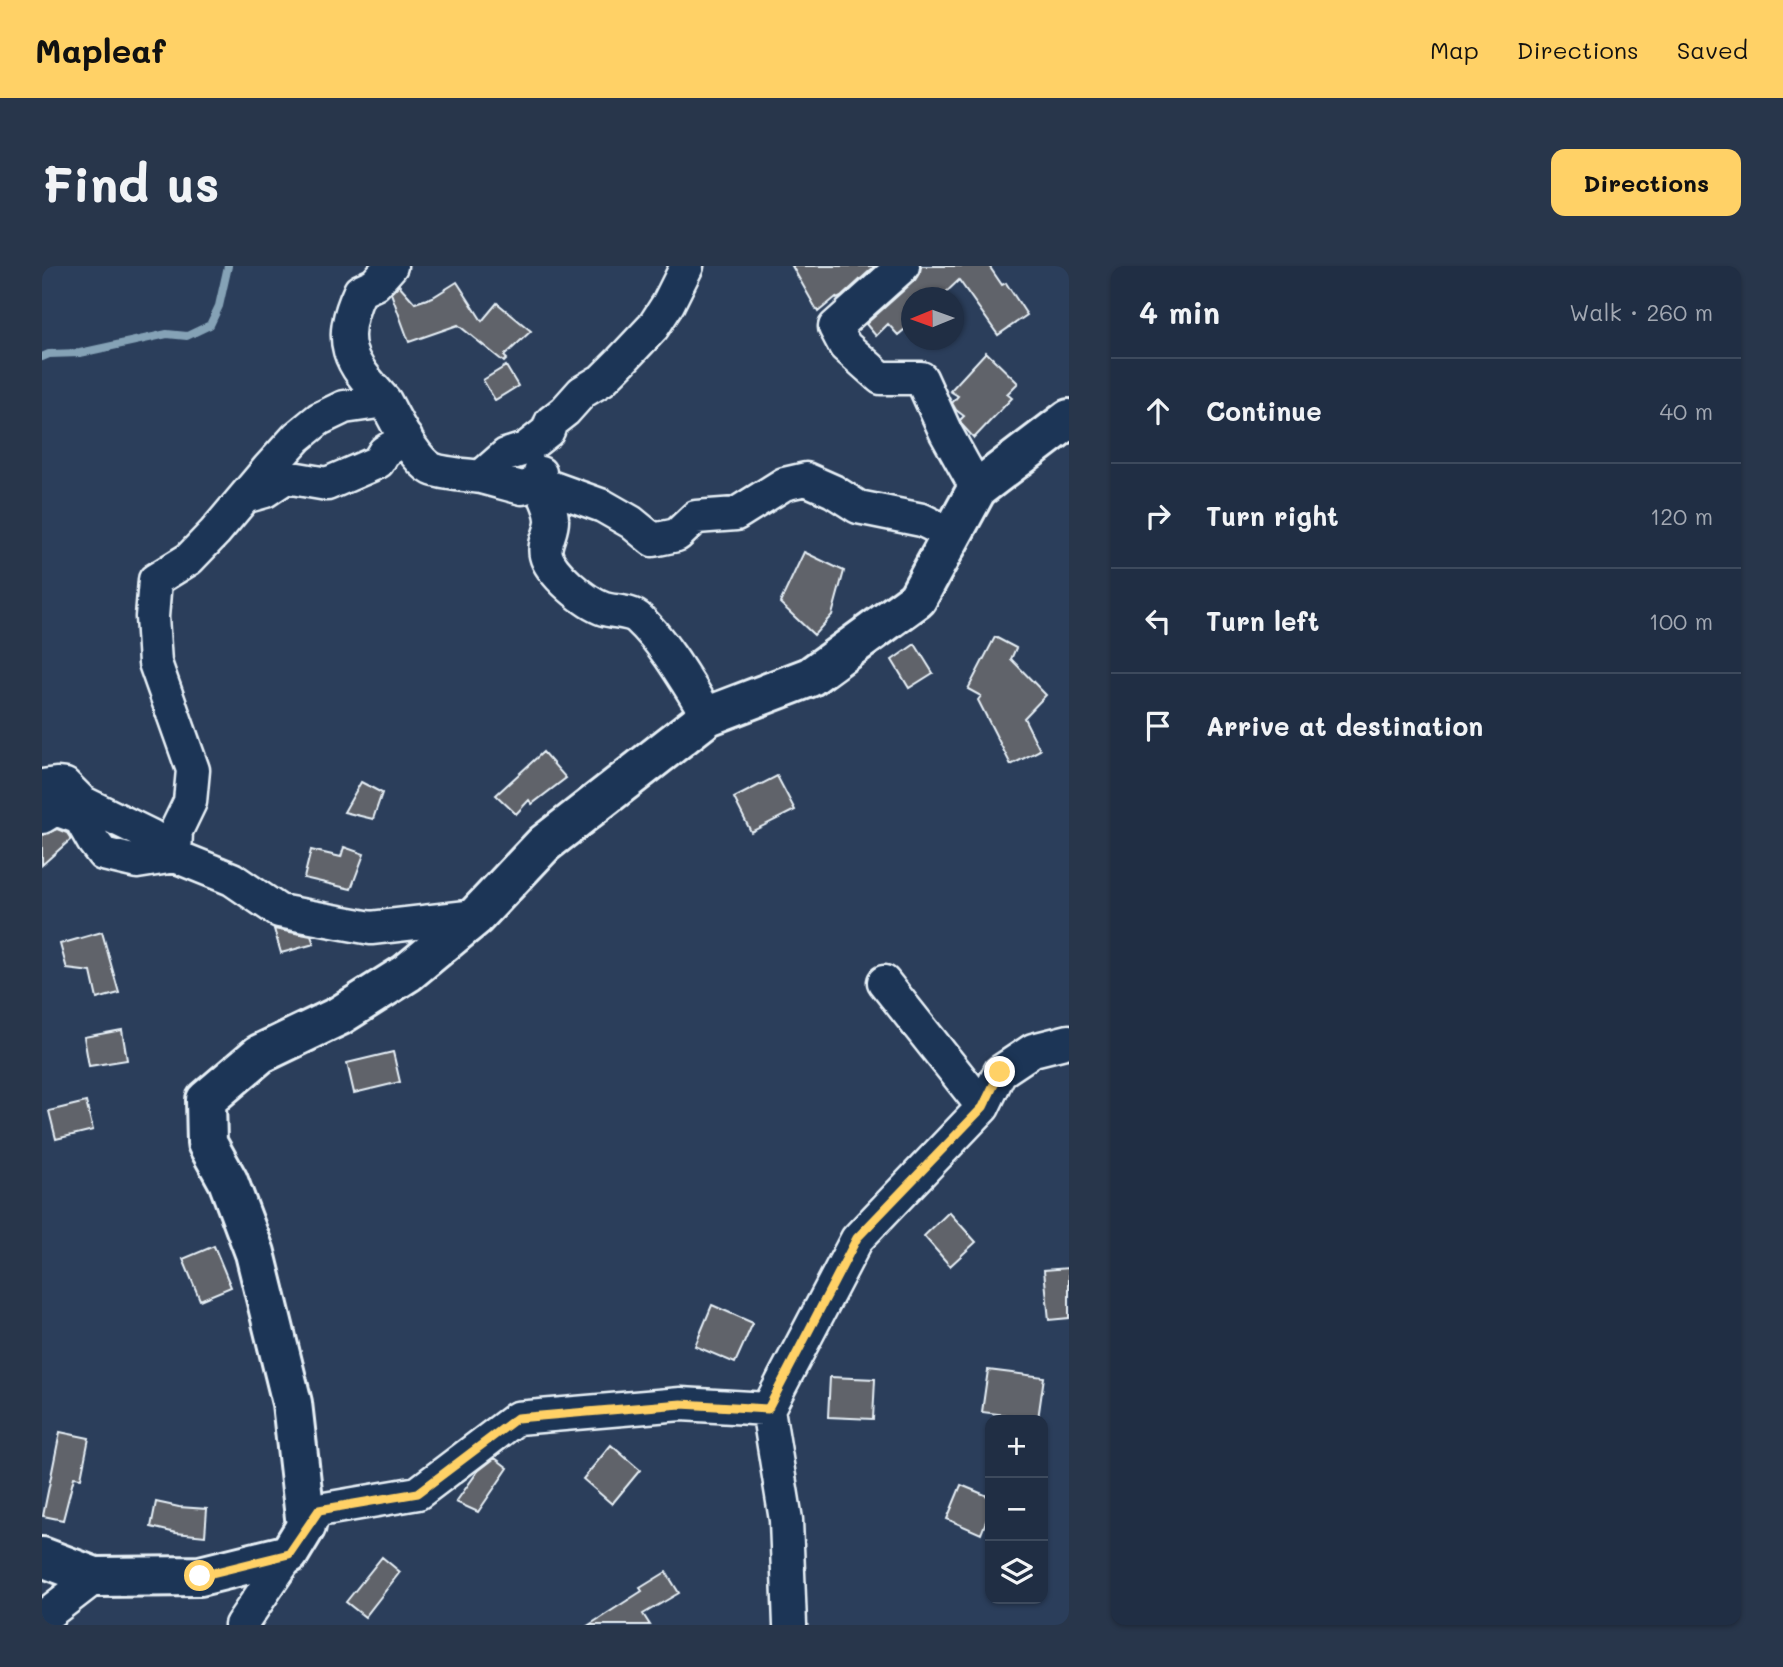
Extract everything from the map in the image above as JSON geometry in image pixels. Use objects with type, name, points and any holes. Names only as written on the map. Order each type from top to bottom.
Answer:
[{"type":"street","points":[[391,266],[375,284],[360,291],[347,328],[349,353],[363,377],[385,401],[406,438],[433,470],[481,477],[522,488],[539,483],[603,506],[631,522],[653,540],[677,536],[696,517],[736,514],[783,484],[807,479],[859,507],[922,520],[953,535]]},
{"type":"street","points":[[687,266],[653,327],[602,380],[582,393],[551,422],[541,454],[539,483],[550,506],[553,523],[545,552],[549,567],[578,593],[601,608],[638,617],[676,665],[708,716]]},
{"type":"street","points":[[903,266],[835,327],[845,346],[881,378],[921,378],[946,433],[977,489]]},
{"type":"street","points":[[175,856],[176,831],[190,802],[193,770],[155,663],[152,617],[155,580],[189,559],[290,445],[319,419],[344,407],[385,401]]},
{"type":"street","points":[[297,1540],[292,1404],[255,1253],[228,1181],[207,1143],[206,1100],[260,1054],[339,1016],[407,972],[476,916],[544,844],[708,716],[810,677],[916,599],[977,489],[1069,419]]},
{"type":"street","points":[[481,477],[506,455],[525,449],[548,431]]},
{"type":"street","points":[[243,497],[265,491],[286,477],[327,484],[378,462],[384,452],[406,438]]},
{"type":"street","points":[[42,786],[65,785],[82,802],[151,836],[175,856],[232,879],[279,911],[371,928],[476,916]]},
{"type":"street","points":[[42,817],[55,808],[80,818],[103,854],[137,862],[175,856]]},
{"type":"street","points":[[884,982],[983,1107]]},
{"type":"street","points":[[790,1625],[786,1520],[768,1409],[857,1238],[983,1107],[1000,1072],[1033,1050],[1069,1041]]},
{"type":"street","points":[[241,1625],[319,1510],[418,1493],[517,1418],[681,1404],[768,1409]]},
{"type":"street","points":[[42,1557],[95,1577],[200,1576],[297,1540]]},
{"type":"street","points":[[42,1618],[95,1577]]},
{"type":"building","points":[[792,266],[875,266],[841,297],[836,297],[818,312]]},
{"type":"building","points":[[921,266],[989,266],[1002,285],[1006,283],[1027,315],[998,335],[959,280],[952,287],[907,287],[920,272]]},
{"type":"building","points":[[457,282],[482,321],[497,303],[531,331],[504,356],[507,359],[504,362],[458,325],[409,342],[391,293],[399,285],[415,303],[433,297]]},
{"type":"building","points":[[901,293],[901,332],[898,335],[888,324],[876,336],[866,324]]},
{"type":"building","points":[[986,352],[1018,383],[1007,394],[1012,398],[974,438],[962,425],[960,420],[964,416],[952,403],[958,396],[950,391]]},
{"type":"building","points":[[506,366],[518,386],[495,400],[483,380]]},
{"type":"building","points":[[804,552],[844,571],[832,615],[814,635],[780,603]]},
{"type":"building","points":[[995,637],[1016,648],[1011,659],[1046,695],[1024,718],[1040,750],[1011,765],[978,700],[981,696],[968,689]]},
{"type":"building","points":[[915,644],[933,673],[909,688],[892,660]]},
{"type":"building","points":[[543,752],[566,778],[532,804],[529,800],[516,814],[496,795]]},
{"type":"building","points":[[777,776],[795,810],[751,832],[734,798]]},
{"type":"building","points":[[361,782],[382,793],[373,819],[344,812]]},
{"type":"building","points":[[57,829],[67,833],[71,839],[42,865],[42,835]]},
{"type":"building","points":[[344,847],[364,854],[351,889],[304,878],[311,850],[341,857]]},
{"type":"building","points":[[274,929],[311,936],[314,944],[281,953]]},
{"type":"building","points":[[102,932],[119,993],[97,999],[91,972],[67,969],[60,944]]},
{"type":"building","points":[[122,1030],[127,1060],[89,1066],[84,1037]]},
{"type":"building","points":[[393,1052],[400,1082],[354,1093],[347,1063]]},
{"type":"building","points":[[86,1102],[93,1130],[56,1139],[49,1111]]},
{"type":"building","points":[[949,1212],[976,1242],[950,1266],[924,1236]]},
{"type":"building","points":[[214,1246],[231,1287],[200,1300],[183,1259]]},
{"type":"building","points":[[1069,1268],[1069,1318],[1049,1320],[1044,1270]]},
{"type":"building","points":[[712,1305],[753,1323],[735,1363],[695,1346]]},
{"type":"building","points":[[988,1370],[1044,1377],[1039,1415],[982,1412]]},
{"type":"building","points":[[830,1377],[875,1379],[873,1419],[828,1417]]},
{"type":"building","points":[[60,1432],[89,1438],[81,1478],[74,1477],[63,1520],[43,1516]]},
{"type":"building","points":[[611,1445],[640,1470],[612,1504],[583,1479]]},
{"type":"building","points":[[495,1458],[508,1468],[478,1512],[456,1502],[478,1471]]},
{"type":"building","points":[[961,1485],[985,1495],[985,1524],[981,1534],[947,1519]]},
{"type":"building","points":[[156,1502],[207,1509],[205,1536],[151,1527]]},
{"type":"building","points":[[382,1557],[400,1572],[365,1617],[346,1602]]},
{"type":"building","points":[[666,1572],[679,1593],[643,1614],[650,1625],[589,1625],[642,1591],[640,1588]]},
{"type":"waterway","points":[[42,357],[49,354],[80,353],[167,334],[187,336],[210,325],[219,306],[228,266]]},
{"type":"route","points":[[200,1576],[289,1554],[319,1510],[418,1493],[517,1418],[681,1404],[768,1409],[857,1238],[983,1107],[1000,1072]]}]
